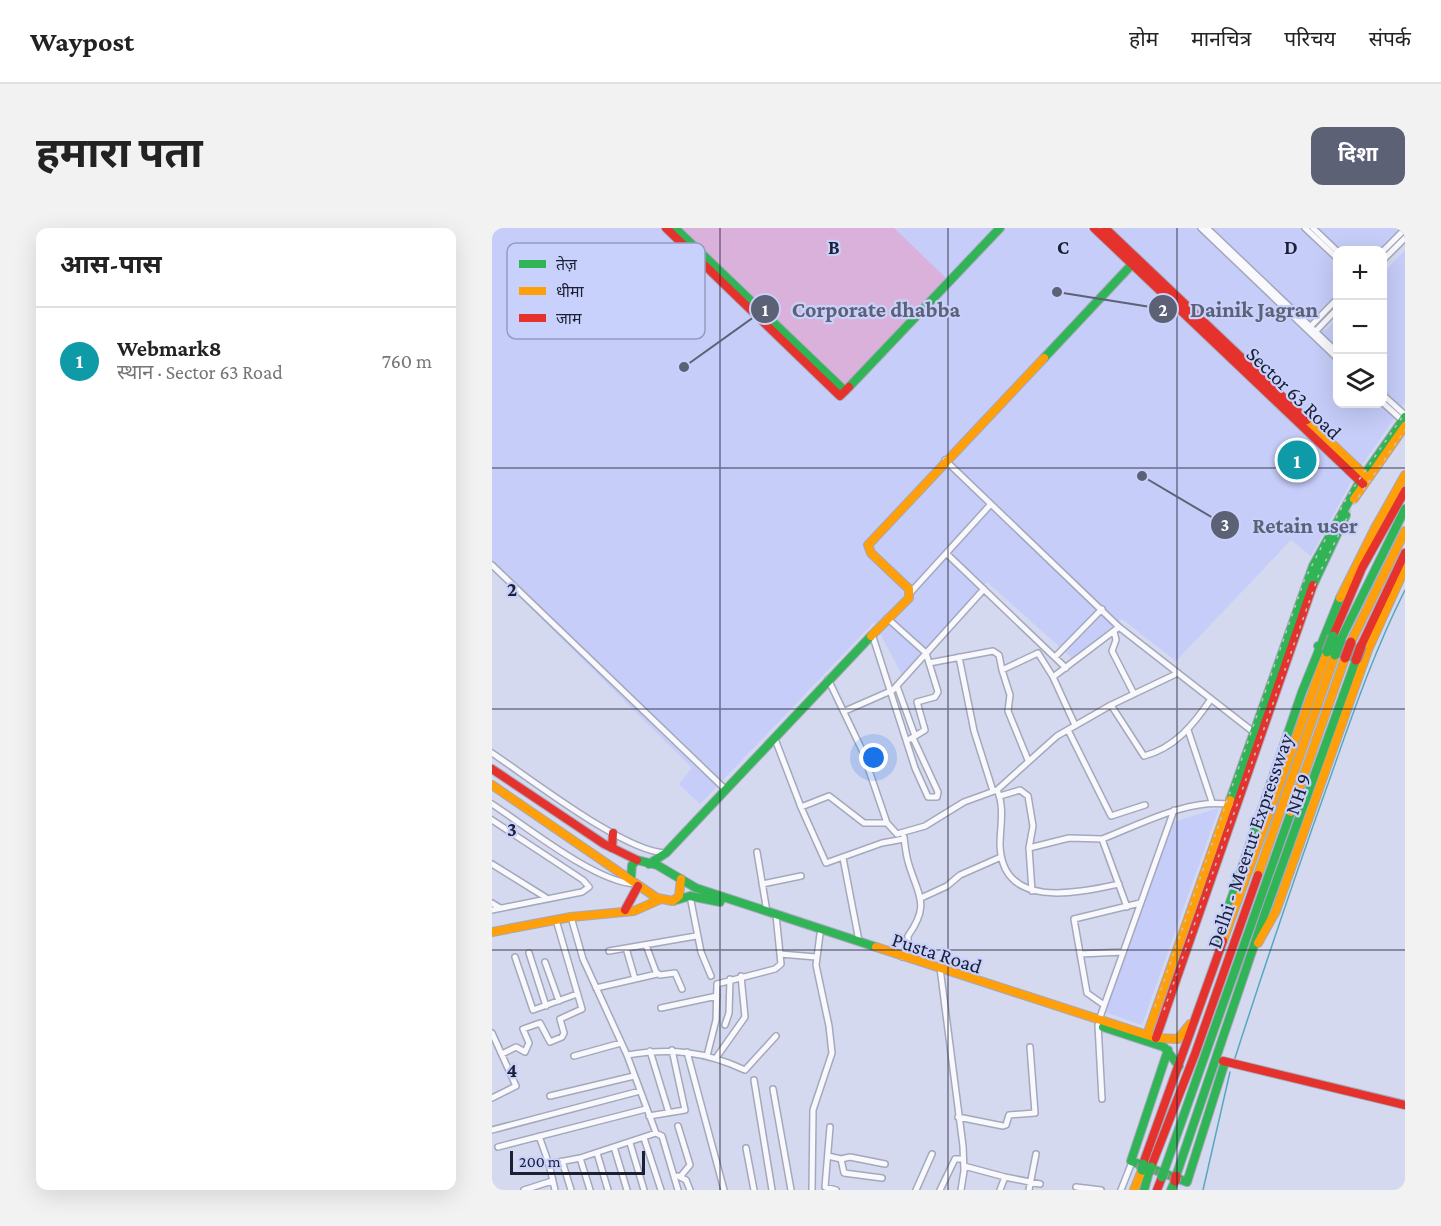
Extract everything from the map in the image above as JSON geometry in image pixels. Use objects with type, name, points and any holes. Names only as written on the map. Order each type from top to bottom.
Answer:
[{"type":"main road","points":[[705,261],[843,394],[999,228]]},
{"type":"main road","name":"Sector 63 Road","points":[[1094,228],[1135,261]]},
{"type":"main road","name":"Sector 63 Road","points":[[1105,228],[1135,261],[1364,480]]},
{"type":"main road","points":[[672,229],[687,243]]},
{"type":"main road","points":[[649,864],[666,853],[828,679],[909,598],[911,592],[868,550],[867,545],[1135,261]]},
{"type":"main road","points":[[1152,1036],[1257,735],[1318,570],[1364,480],[1404,420]]},
{"type":"main road","points":[[1216,962],[1224,920],[1318,646],[1354,565],[1405,475]]},
{"type":"main road","points":[[1337,637],[1362,568],[1405,491]]},
{"type":"main road","name":"Delhi - Meerut Expressway","points":[[1144,1190],[1146,1168],[1195,1054],[1337,637],[1405,509]]},
{"type":"main road","name":"Delhi - Meerut Expressway","points":[[1157,1190],[1345,658],[1360,646],[1405,531]]},
{"type":"main road","points":[[1168,1050],[1131,1162],[1188,1181],[1266,909],[1360,660],[1360,646],[1405,553]]},
{"type":"main road","points":[[1360,646],[1405,568]]},
{"type":"main road","points":[[1323,634],[1360,646]]},
{"type":"main road","points":[[1318,646],[1360,660]]},
{"type":"main road","points":[[1134,1190],[1146,1168],[1216,962],[1331,654]]},
{"type":"main road","name":"Pusta Road","points":[[492,769],[612,848],[669,872],[704,891],[820,934],[1099,1023],[1168,1050]]},
{"type":"main road","points":[[492,785],[661,899],[673,901],[679,896],[681,879]]},
{"type":"main road","points":[[612,848],[613,833]]},
{"type":"main road","points":[[666,853],[669,872]]},
{"type":"main road","points":[[625,910],[635,883],[632,865],[637,860]]},
{"type":"main road","name":"Pusta Road","points":[[673,901],[690,896],[774,916],[859,942],[940,971]]},
{"type":"main road","points":[[492,932],[571,917],[650,906],[661,899]]},
{"type":"main road","name":"Pusta Road","points":[[1099,1023],[1152,1036],[1178,1039],[1196,1020]]},
{"type":"main road","points":[[1168,1050],[1179,1066]]},
{"type":"main road","points":[[1221,1061],[1405,1104]]},
{"type":"main road","points":[[1174,1182],[1221,1061]]},
{"type":"street","points":[[1201,228],[1333,354]]},
{"type":"street","points":[[1207,228],[1333,348]]},
{"type":"street","points":[[1305,228],[1333,254]]},
{"type":"street","points":[[1312,228],[1333,247]]},
{"type":"street","points":[[1387,248],[1405,229]]},
{"type":"street","points":[[1387,257],[1405,238]]},
{"type":"street","points":[[1312,329],[1336,300]]},
{"type":"street","points":[[1312,329],[1333,312]]},
{"type":"street","points":[[1387,399],[1404,420]]},
{"type":"street","points":[[1387,405],[1404,420]]},
{"type":"street","points":[[945,460],[1119,627],[1257,735]]},
{"type":"street","points":[[911,592],[991,504]]},
{"type":"street","points":[[947,554],[1066,668]]},
{"type":"street","points":[[492,565],[725,789]]},
{"type":"street","points":[[845,711],[890,692],[897,686],[984,589]]},
{"type":"street","points":[[1055,657],[1102,609]]},
{"type":"street","points":[[887,618],[926,652],[938,692],[935,697],[917,702],[925,730],[906,741]]},
{"type":"street","points":[[1053,677],[1119,627]]},
{"type":"street","points":[[1114,631],[1116,640],[1112,651],[1134,694]]},
{"type":"street","points":[[872,634],[906,741],[926,794],[931,799],[937,797],[939,792],[914,737],[897,686]]},
{"type":"street","points":[[929,663],[993,651],[999,655],[1010,695],[1008,711],[1028,760]]},
{"type":"street","points":[[1002,670],[1038,653],[1053,677],[1075,725]]},
{"type":"street","points":[[959,657],[974,731],[997,792],[1001,857],[1012,877],[1032,891],[1075,892],[1119,884]]},
{"type":"street","points":[[997,792],[1028,760],[1068,729],[1111,705],[1178,673]]},
{"type":"street","points":[[828,679],[845,711],[887,823],[894,832],[925,826],[964,802],[997,792],[1020,790],[1028,796],[1033,826],[1029,848],[1032,891]]},
{"type":"street","points":[[1111,705],[1144,756],[1188,730],[1211,699]]},
{"type":"street","points":[[1068,729],[1111,816],[1145,805]]},
{"type":"street","points":[[1188,730],[1212,802]]},
{"type":"street","points":[[774,739],[826,863],[882,843],[904,839]]},
{"type":"street","points":[[492,753],[613,833],[649,852],[666,853]]},
{"type":"street","points":[[800,805],[804,807],[829,796],[864,823],[887,823]]},
{"type":"street","points":[[1029,848],[1068,838],[1102,838],[1174,810],[1212,802],[1232,806]]},
{"type":"street","points":[[492,804],[589,868],[618,882],[635,883]]},
{"type":"street","points":[[1102,1099],[1099,1023],[1174,810]]},
{"type":"street","points":[[492,820],[588,884],[587,890],[582,892],[545,897],[492,910]]},
{"type":"street","points":[[902,957],[908,948],[908,936],[918,924],[921,898],[920,889],[908,862],[903,832]]},
{"type":"street","points":[[1102,838],[1127,906]]},
{"type":"street","points":[[707,1056],[716,1020],[717,984],[778,968],[781,964],[774,916],[762,884],[757,852]]},
{"type":"street","points":[[921,898],[947,886],[960,875],[1001,857]]},
{"type":"street","points":[[843,858],[859,942]]},
{"type":"street","points":[[492,864],[545,897]]},
{"type":"street","points":[[762,884],[801,876]]},
{"type":"street","points":[[690,896],[696,936],[711,976]]},
{"type":"street","points":[[492,903],[500,908]]},
{"type":"street","points":[[1104,1005],[1088,995],[1076,918],[1140,903]]},
{"type":"street","points":[[571,917],[575,936],[627,1054],[646,1109],[656,1133],[662,1136],[678,1190]]},
{"type":"street","points":[[501,1054],[516,1047],[525,1052],[529,1043],[523,1029],[540,1023],[550,1042],[562,1037],[564,1034],[560,1019],[582,1009],[556,920]]},
{"type":"street","points":[[812,1190],[813,1110],[826,1077],[832,1053],[829,1026],[817,974],[816,957],[820,934]]},
{"type":"street","points":[[609,951],[696,936]]},
{"type":"street","points":[[646,945],[657,974]]},
{"type":"street","points":[[626,948],[635,979]]},
{"type":"street","points":[[1080,954],[1123,952]]},
{"type":"street","points":[[530,953],[546,1006]]},
{"type":"street","points":[[780,954],[816,957]]},
{"type":"street","points":[[515,957],[532,1009],[535,1011],[577,994]]},
{"type":"street","points":[[545,962],[559,1001]]},
{"type":"street","points":[[940,971],[964,1166],[961,1190]]},
{"type":"street","points":[[596,988],[657,974],[675,973],[682,989]]},
{"type":"street","points":[[716,1058],[743,1022],[745,1011],[741,976]]},
{"type":"street","points":[[725,1024],[729,1013],[730,979]]},
{"type":"street","points":[[661,1008],[717,996]]},
{"type":"street","points":[[492,1033],[516,1086],[492,1098]]},
{"type":"street","points":[[627,1054],[672,1050],[687,1052],[716,1058],[745,1070],[776,1036]]},
{"type":"street","points":[[574,1056],[621,1043]]},
{"type":"street","points":[[958,1117],[1003,1126],[1006,1125],[1009,1115],[1034,1114],[1030,1047]]},
{"type":"street","points":[[649,1116],[685,1110],[672,1050]]},
{"type":"street","points":[[650,1051],[669,1113]]},
{"type":"street","points":[[687,1052],[724,1190]]},
{"type":"street","points":[[550,1096],[634,1076]]},
{"type":"street","points":[[754,1080],[772,1190]]},
{"type":"street","points":[[773,1089],[791,1190]]},
{"type":"street","points":[[492,1130],[640,1091]]},
{"type":"street","points":[[498,1147],[646,1109]]},
{"type":"street","points":[[678,1126],[690,1165],[680,1177]]},
{"type":"street","points":[[830,1128],[825,1188],[836,1190]]},
{"type":"street","points":[[549,1164],[580,1158],[656,1133]]},
{"type":"street","points":[[539,1136],[555,1190]]},
{"type":"street","points":[[644,1138],[661,1190]]},
{"type":"street","points":[[630,1143],[644,1190]]},
{"type":"street","points":[[614,1148],[627,1190]]},
{"type":"street","points":[[746,1148],[754,1190]]},
{"type":"street","points":[[597,1153],[608,1190]]},
{"type":"street","points":[[916,1190],[932,1154]]},
{"type":"street","points":[[1029,1190],[1036,1154]]},
{"type":"street","points":[[812,1159],[841,1159],[850,1156],[885,1164]]},
{"type":"street","points":[[580,1158],[590,1190]]},
{"type":"street","points":[[841,1159],[844,1173],[882,1178]]},
{"type":"street","points":[[940,1190],[955,1160],[963,1159]]},
{"type":"street","points":[[562,1161],[571,1190]]},
{"type":"street","points":[[1120,1190],[1131,1162]]},
{"type":"street","points":[[964,1166],[1040,1184]]},
{"type":"street","points":[[673,1174],[688,1182],[690,1190]]},
{"type":"street","points":[[1000,1190],[1005,1177]]},
{"type":"street","points":[[525,1190],[552,1180]]},
{"type":"street","points":[[1076,1187],[1101,1190]]},
{"type":"shaded area","points":[[492,228],[1087,228],[1352,480],[1311,556],[1291,540],[1176,661],[1122,619],[1072,658],[987,582],[902,675],[874,622],[700,804],[679,784],[692,768],[492,570]]},
{"type":"shaded area","points":[[675,228],[894,228],[949,281],[840,396],[705,259],[705,243],[690,243]]},
{"type":"shaded area","points":[[1110,228],[1402,228],[1384,246],[1333,246],[1333,299],[1315,319],[1326,330],[1333,323],[1333,408],[1387,408],[1387,269],[1405,250],[1405,403],[1360,468]]},
{"type":"shaded area","points":[[1219,808],[1142,1025],[1105,1012],[1173,822]]},
{"type":"waterway","points":[[1235,1058],[1355,708],[1383,636],[1405,590]]},
{"type":"waterway","points":[[1203,1190],[1230,1072]]},
{"type":"railway","points":[[1155,1007],[1304,581],[1347,497],[1405,413]]},
{"type":"railway","points":[[1164,1010],[1319,574],[1355,502],[1405,430]]},
{"type":"traffic: fast","points":[[675,228],[691,243]]},
{"type":"traffic: fast","points":[[849,387],[1000,228]]},
{"type":"traffic: fast","points":[[705,257],[845,391]]},
{"type":"traffic: fast","points":[[1044,358],[1137,259]]},
{"type":"traffic: fast","points":[[1230,800],[1313,566],[1360,481],[1405,417]]},
{"type":"traffic: fast","points":[[1341,639],[1405,509]]},
{"type":"traffic: fast","points":[[1313,585],[1346,515]]},
{"type":"traffic: fast","points":[[1220,940],[1224,920],[1302,692],[1340,598]]},
{"type":"traffic: fast","points":[[649,864],[666,853],[871,636]]},
{"type":"traffic: fast","points":[[1327,652],[1333,636]]},
{"type":"traffic: fast","points":[[1335,655],[1341,639]]},
{"type":"traffic: fast","points":[[1318,646],[1362,660]]},
{"type":"traffic: fast","points":[[1176,1176],[1266,910],[1356,660]]},
{"type":"traffic: fast","points":[[1164,1171],[1291,812]]},
{"type":"traffic: fast","points":[[631,877],[632,865],[637,860],[657,865],[696,888],[876,947]]},
{"type":"traffic: fast","points":[[673,901],[690,896],[720,902]]},
{"type":"traffic: fast","points":[[1103,1027],[1164,1047],[1179,1066]]},
{"type":"traffic: fast","points":[[1168,1050],[1131,1161],[1187,1182],[1225,1062]]},
{"type":"traffic: fast","points":[[1142,1170],[1143,1164]]},
{"type":"traffic: fast","points":[[1149,1172],[1151,1167]]},
{"type":"traffic: fast","points":[[1162,1177],[1164,1171]]},
{"type":"traffic: fast","points":[[1144,1190],[1149,1172]]},
{"type":"traffic: fast","points":[[1171,1190],[1175,1181]]},
{"type":"traffic: slow","points":[[871,636],[909,598],[909,589],[871,553],[868,545],[1044,358]]},
{"type":"traffic: slow","points":[[1307,420],[1367,477]]},
{"type":"traffic: slow","points":[[1354,499],[1405,426]]},
{"type":"traffic: slow","points":[[1340,598],[1405,475]]},
{"type":"traffic: slow","points":[[1351,642],[1405,531]]},
{"type":"traffic: slow","points":[[1258,943],[1276,911],[1368,650],[1405,568]]},
{"type":"traffic: slow","points":[[1223,941],[1327,652]]},
{"type":"traffic: slow","points":[[1258,875],[1335,655]]},
{"type":"traffic: slow","points":[[1291,812],[1345,658]]},
{"type":"traffic: slow","points":[[492,785],[657,898],[673,901],[679,896],[681,879]]},
{"type":"traffic: slow","points":[[1147,1035],[1230,800]]},
{"type":"traffic: slow","points":[[492,932],[571,917],[634,911],[661,899]]},
{"type":"traffic: slow","points":[[876,947],[1156,1038],[1178,1039],[1190,1024]]},
{"type":"traffic: slow","points":[[1134,1190],[1142,1170]]},
{"type":"traffic: jam","points":[[666,228],[682,243]]},
{"type":"traffic: jam","points":[[1094,228],[1363,484]]},
{"type":"traffic: jam","points":[[1105,228],[1307,420]]},
{"type":"traffic: jam","points":[[705,266],[840,396],[849,387]]},
{"type":"traffic: jam","points":[[1333,636],[1362,568],[1405,491]]},
{"type":"traffic: jam","points":[[1361,646],[1405,553]]},
{"type":"traffic: jam","points":[[1156,1038],[1313,585]]},
{"type":"traffic: jam","points":[[1345,658],[1351,642]]},
{"type":"traffic: jam","points":[[1356,660],[1361,646]]},
{"type":"traffic: jam","points":[[492,769],[604,844],[637,860]]},
{"type":"traffic: jam","points":[[612,848],[613,833]]},
{"type":"traffic: jam","points":[[1151,1167],[1195,1054],[1258,875]]},
{"type":"traffic: jam","points":[[625,910],[638,886]]},
{"type":"traffic: jam","points":[[1143,1164],[1223,941]]},
{"type":"traffic: jam","points":[[1223,1061],[1405,1105]]},
{"type":"traffic: jam","points":[[1175,1181],[1176,1176]]},
{"type":"traffic: jam","points":[[1157,1190],[1162,1177]]},
{"type":"place","name":"Dainik Jagran","points":[[1057,292]]},
{"type":"place","name":"Corporate dhabba","points":[[684,367]]},
{"type":"place","name":"Webmark8","points":[[1297,460]]},
{"type":"place","name":"Retain user","points":[[1142,476]]}]
